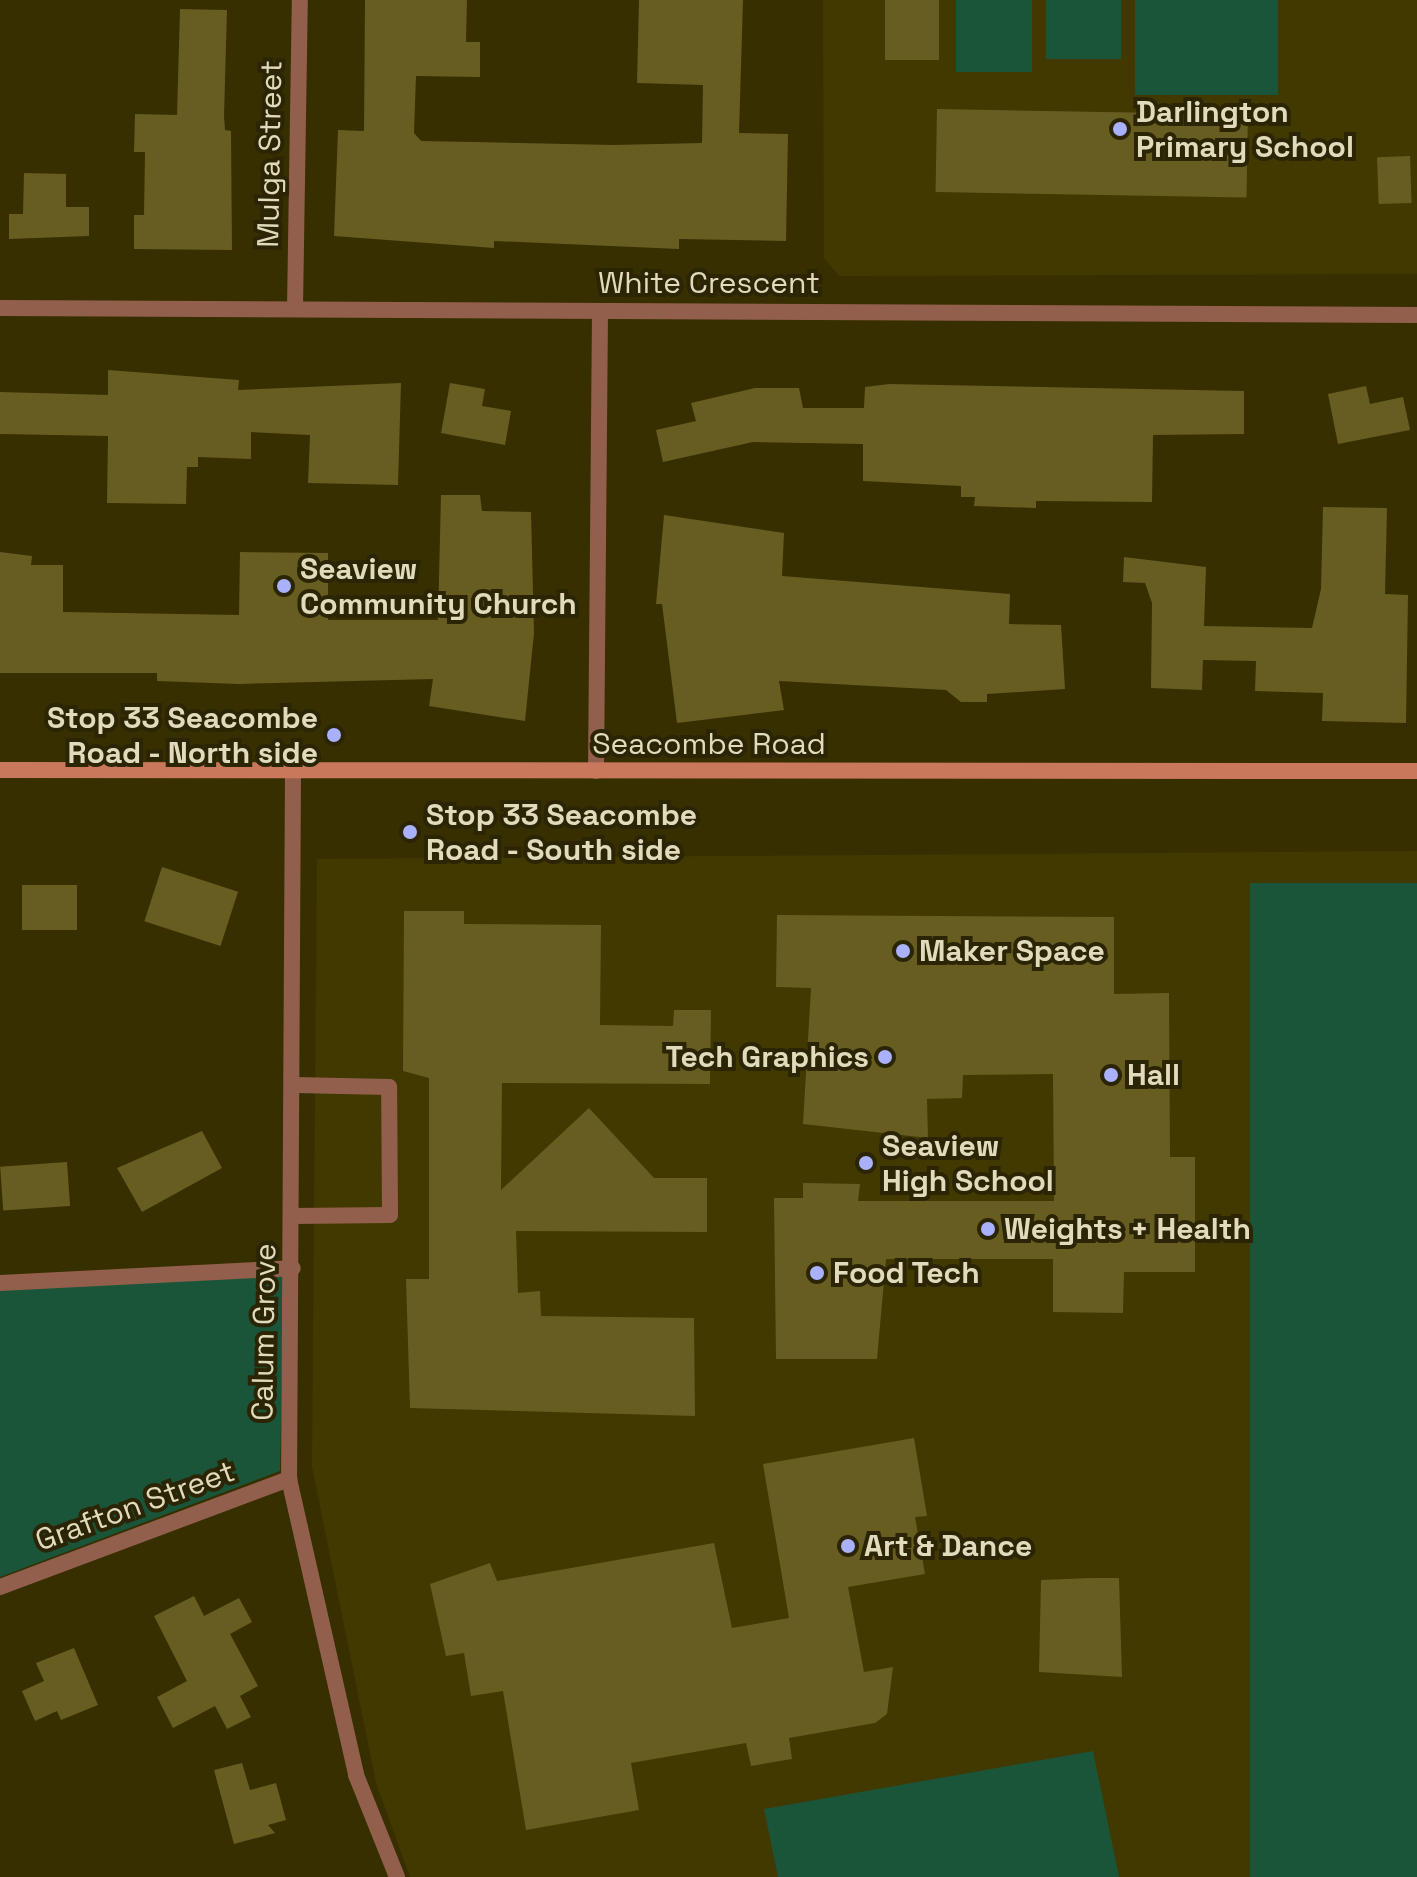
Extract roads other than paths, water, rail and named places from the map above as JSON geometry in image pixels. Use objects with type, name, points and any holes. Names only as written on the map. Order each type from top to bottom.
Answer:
[{"type":"main road","name":"Seacombe Road","points":[[0,770],[1417,771]]},
{"type":"street","name":"Mulga Street","points":[[295,308],[300,0]]},
{"type":"street","name":"White Crescent","points":[[0,308],[1417,315]]},
{"type":"street","points":[[596,771],[600,311]]},
{"type":"street","name":"Calum Grove","points":[[293,771],[293,1268],[289,1479],[356,1775],[397,1877]]},
{"type":"street","points":[[293,1216],[390,1215],[389,1087],[294,1085]]},
{"type":"street","points":[[0,1283],[293,1268]]},
{"type":"street","name":"Grafton Street","points":[[0,1587],[289,1479]]},
{"type":"place","name":"Darlington Primary School","points":[[1120,129]]},
{"type":"place","name":"Seaview Community Church","points":[[284,586]]},
{"type":"place","name":"Stop 33 Seacombe Road - North side","points":[[334,735]]},
{"type":"place","name":"Stop 33 Seacombe Road - South side","points":[[410,832]]},
{"type":"place","name":"Maker Space","points":[[903,951]]},
{"type":"place","name":"Tech Graphics","points":[[885,1057]]},
{"type":"place","name":"Hall","points":[[1111,1075]]},
{"type":"place","name":"Seaview High School","points":[[866,1163]]},
{"type":"place","name":"Weights + Health","points":[[988,1229]]},
{"type":"place","name":"Food Tech","points":[[817,1273]]},
{"type":"place","name":"Art & Dance","points":[[848,1546]]}]
